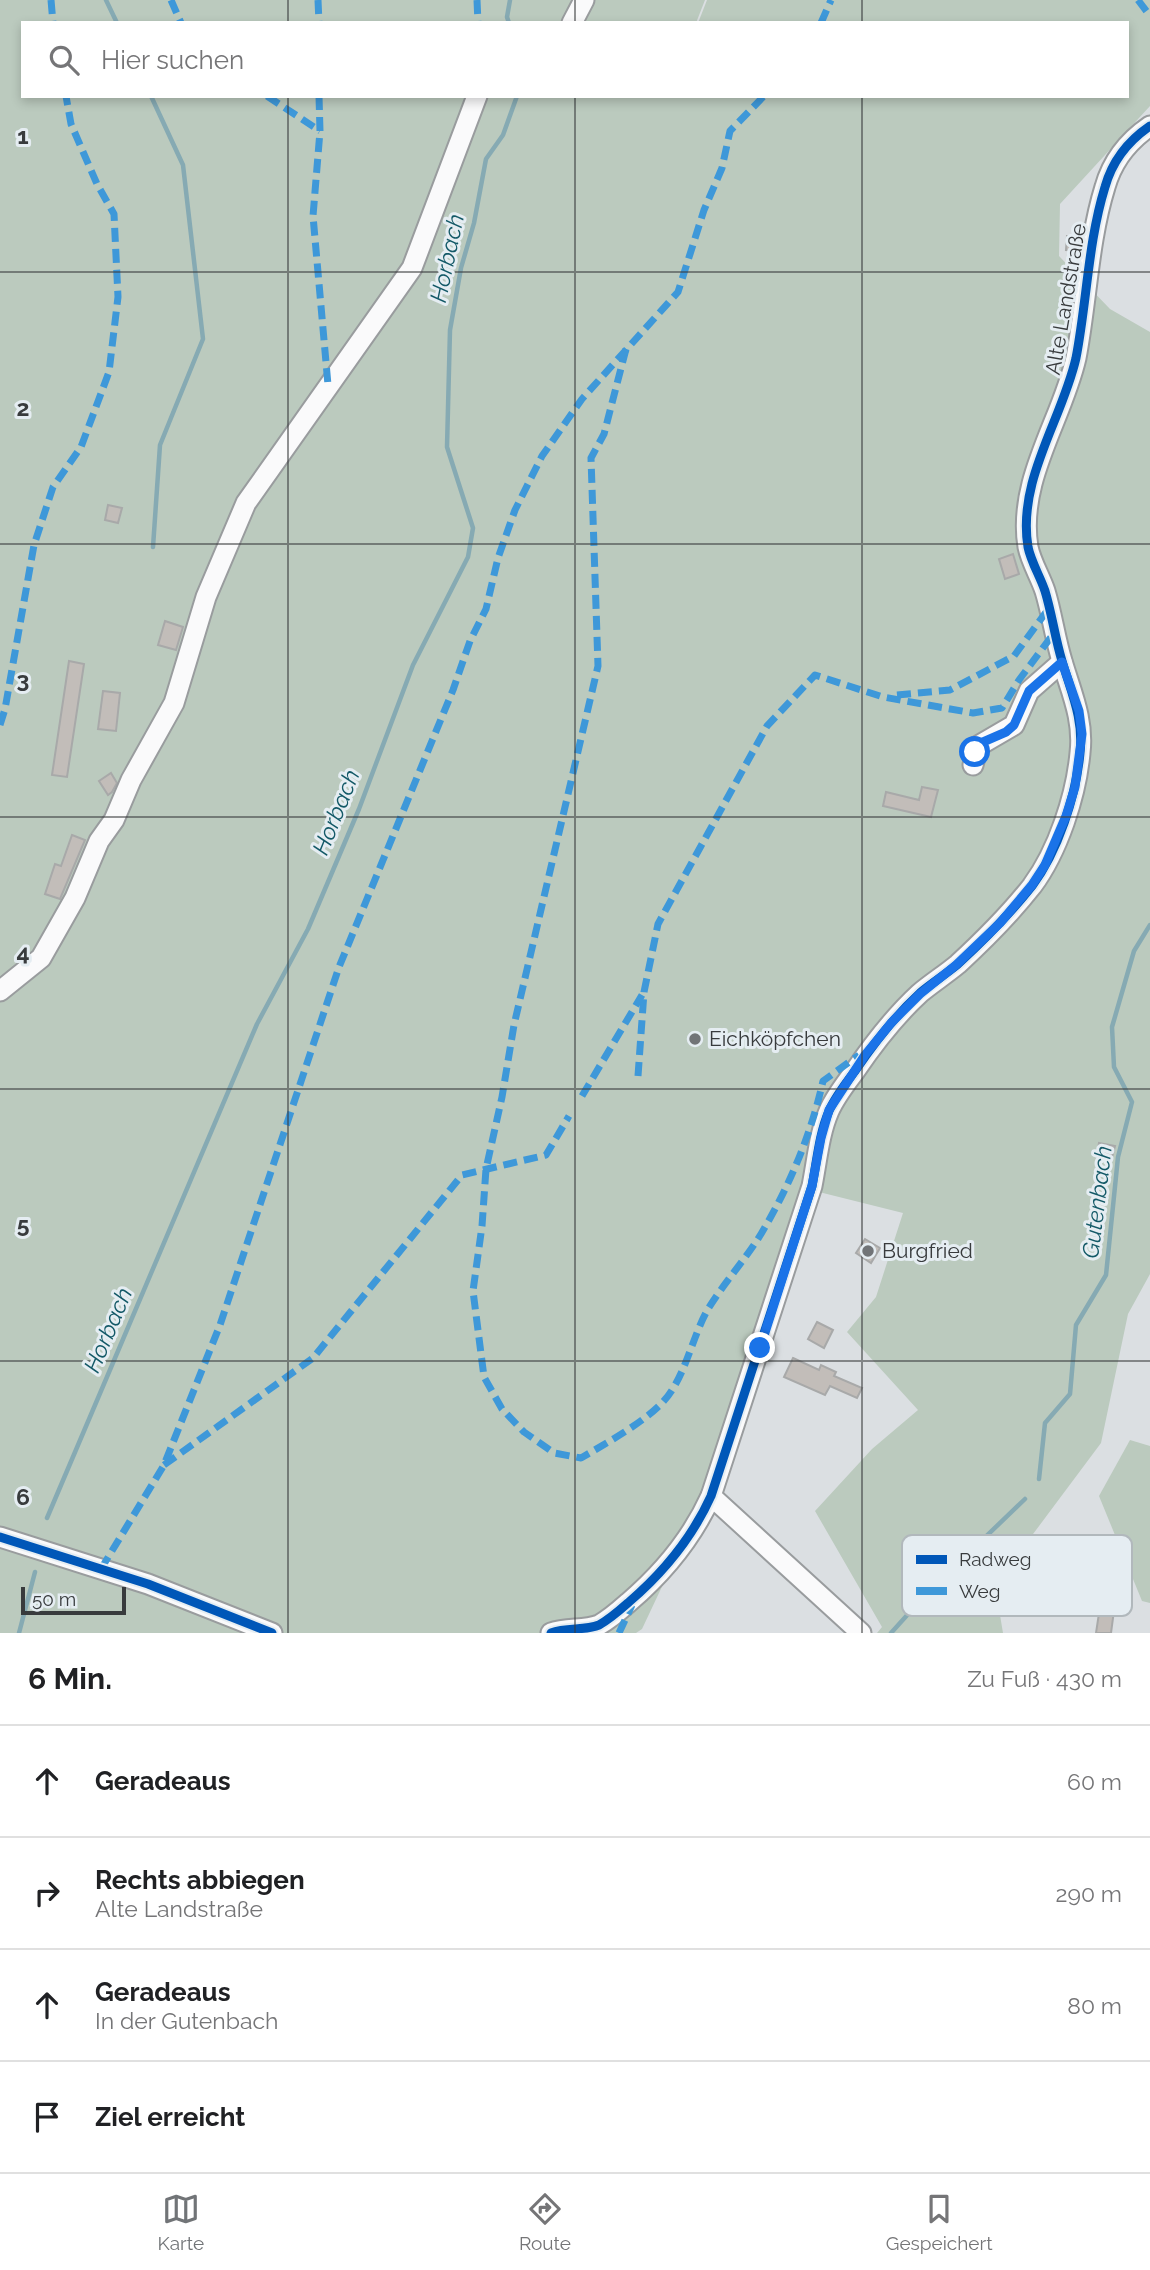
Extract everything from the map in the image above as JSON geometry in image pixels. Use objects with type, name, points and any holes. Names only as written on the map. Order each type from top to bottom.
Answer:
[{"type":"street","points":[[573,21],[584,0]]},
{"type":"street","points":[[0,990],[41,958],[75,898],[99,841],[114,820],[131,780],[174,703],[206,597],[246,503],[412,268],[476,98]]},
{"type":"street","name":"Alte Landstraße","points":[[551,1633],[600,1624],[623,1608],[672,1559],[700,1520],[711,1496],[812,1186],[829,1110],[865,1055],[891,1023],[1000,923],[1032,885],[1045,865],[1066,816],[1075,787],[1081,745],[1079,711],[1062,662],[1044,588],[1028,548],[1027,520],[1035,472],[1069,384],[1105,186],[1126,147],[1150,126]]},
{"type":"street","points":[[973,765],[978,746],[1014,725],[1029,691],[1062,662]]},
{"type":"street","points":[[711,1496],[861,1633]]},
{"type":"street","points":[[0,1537],[148,1584],[272,1633]]},
{"type":"green space","points":[[0,0],[705,0],[697,21],[21,21],[21,98],[1129,98],[1129,21],[699,21],[707,0],[1150,0],[1150,106],[1060,204],[1059,256],[1110,309],[1150,332],[1150,1274],[1128,1314],[1101,1443],[1032,1535],[902,1535],[902,1616],[1000,1616],[1003,1633],[877,1633],[882,1627],[815,1511],[872,1449],[918,1410],[847,1332],[876,1297],[903,1213],[807,1189],[708,1489],[642,1629],[636,1633],[0,1633]]},
{"type":"green space","points":[[1130,1440],[1150,1446],[1150,1603],[1142,1601],[1132,1577],[1132,1535],[1115,1535],[1099,1496]]},
{"type":"building","points":[[1067,236],[1080,237],[1079,251],[1066,250]]},
{"type":"building","points":[[108,505],[122,508],[118,523],[105,520]]},
{"type":"building","points":[[1013,554],[1019,574],[1005,579],[999,559]]},
{"type":"building","points":[[165,621],[183,627],[176,650],[158,645]]},
{"type":"building","points":[[69,661],[84,664],[67,777],[52,775]]},
{"type":"building","points":[[103,691],[120,693],[116,731],[98,729]]},
{"type":"building","points":[[111,773],[117,783],[108,795],[99,781]]},
{"type":"building","points":[[922,787],[938,790],[931,817],[883,806],[886,792],[919,800]]},
{"type":"building","points":[[72,835],[85,840],[60,899],[45,894],[55,864],[61,866]]},
{"type":"building","points":[[1099,1143],[1115,1146],[1112,1157],[1097,1154]]},
{"type":"building","name":"Burgfried","points":[[865,1239],[880,1248],[871,1263],[856,1253]]},
{"type":"building","points":[[817,1322],[833,1330],[824,1348],[808,1339]]},
{"type":"building","points":[[793,1358],[819,1370],[821,1365],[836,1372],[834,1376],[862,1388],[857,1398],[830,1386],[825,1395],[784,1377]]},
{"type":"building","points":[[1099,1616],[1113,1616],[1111,1633],[1096,1633]]},
{"type":"waterway","points":[[106,0],[116,21]]},
{"type":"waterway","name":"Horbach","points":[[508,21],[510,0]]},
{"type":"waterway","points":[[152,98],[183,165],[203,339],[160,445],[153,547]]},
{"type":"waterway","name":"Horbach","points":[[47,1518],[257,1024],[308,929],[359,809],[413,665],[468,557],[473,528],[447,447],[450,330],[486,159],[503,135],[516,98]]},
{"type":"waterway","name":"Gutenbach","points":[[1039,1479],[1045,1423],[1070,1394],[1076,1325],[1106,1275],[1118,1157],[1132,1102],[1114,1067],[1112,1027],[1134,951],[1150,925]]},
{"type":"waterway","name":"Gutenbach","points":[[987,1535],[1025,1499]]},
{"type":"waterway","name":"Horbach","points":[[19,1633],[35,1572]]},
{"type":"waterway","name":"Gutenbach","points":[[891,1633],[906,1616]]},
{"type":"marked path","points":[[51,0],[53,21]]},
{"type":"marked path","points":[[171,0],[180,21]]},
{"type":"marked path","points":[[318,0],[319,21]]},
{"type":"marked path","points":[[477,0],[478,21]]},
{"type":"marked path","points":[[822,21],[831,0]]},
{"type":"marked path","points":[[1138,0],[1150,16]]},
{"type":"marked path","points":[[0,725],[34,545],[53,487],[81,447],[109,372],[118,297],[114,214],[97,184],[71,124],[66,98]]},
{"type":"marked path","points":[[270,98],[320,131]]},
{"type":"marked path","points":[[319,98],[320,131],[313,216],[328,385]]},
{"type":"marked path","points":[[101,1569],[164,1465],[220,1325],[339,967],[453,690],[470,641],[486,609],[498,558],[515,510],[542,456],[582,399],[678,292],[704,210],[722,168],[730,131],[762,98]]},
{"type":"marked path","points":[[626,349],[604,434],[591,458],[598,666],[514,1025],[486,1169],[473,1291],[484,1377],[502,1409],[524,1432],[554,1453],[581,1458],[633,1426],[661,1404],[682,1371],[708,1309],[755,1244],[781,1198],[805,1141],[823,1081],[859,1055]]},
{"type":"marked path","points":[[897,695],[950,690],[1014,656],[1049,608]]},
{"type":"marked path","points":[[638,1076],[644,992],[658,924],[767,726],[815,675],[883,697],[973,713],[1002,708],[1054,633]]},
{"type":"marked path","points":[[582,1096],[642,995]]},
{"type":"marked path","points":[[164,1465],[313,1358],[462,1175],[546,1155],[569,1116]]},
{"type":"marked path","points":[[619,1633],[632,1605]]},
{"type":"cycle path","points":[[551,1633],[593,1627],[611,1617],[642,1591],[695,1526],[711,1496],[812,1186],[821,1138],[831,1106],[870,1050],[902,1011],[968,955],[1024,896],[1058,840],[1078,770],[1080,729],[1045,591],[1028,547],[1026,522],[1029,498],[1076,358],[1091,250],[1105,187],[1122,153],[1150,126]]},
{"type":"cycle path","points":[[0,1537],[148,1584],[272,1633]]},
{"type":"place","name":"Eichköpfchen","points":[[695,1039]]},
{"type":"place","name":"Burgfried","points":[[868,1251]]},
{"type":"route","points":[[760,1348],[812,1186],[829,1110],[865,1055],[891,1023],[1000,923],[1045,865],[1075,787],[1082,734],[1079,711],[1062,662],[1029,691],[1014,725],[1006,732],[983,742],[975,752]]}]
